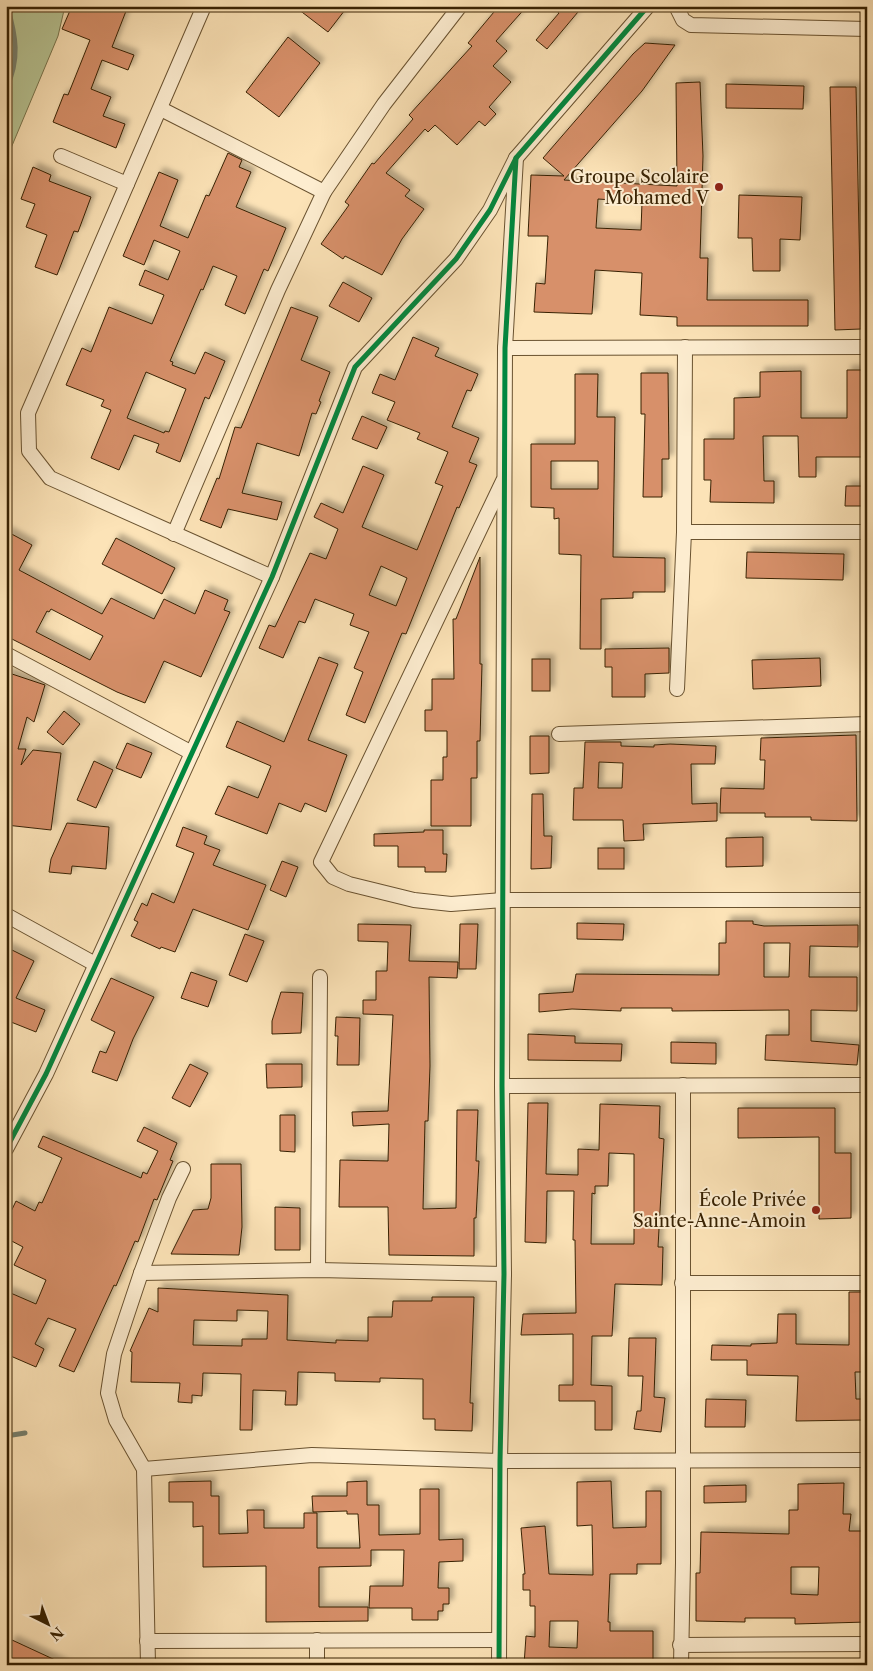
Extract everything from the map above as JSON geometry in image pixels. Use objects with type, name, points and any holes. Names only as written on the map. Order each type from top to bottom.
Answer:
[{"type":"street","points":[[204,6],[161,110],[28,413],[30,451],[50,478],[272,577]]},
{"type":"street","points":[[6,1149],[46,1074],[272,577],[355,367],[456,259],[490,210],[516,158],[648,6]]},
{"type":"street","points":[[676,6],[683,20],[692,24],[867,29]]},
{"type":"street","points":[[174,534],[278,290],[324,192],[384,104],[457,7]]},
{"type":"street","points":[[161,110],[324,192]]},
{"type":"street","points":[[61,156],[127,184]]},
{"type":"street","points":[[499,1665],[500,1461],[504,1274],[502,1086],[505,348],[516,158]]},
{"type":"street","points":[[677,689],[684,532],[685,347]]},
{"type":"street","points":[[505,348],[867,347]]},
{"type":"street","points":[[505,477],[321,862],[333,876],[349,884],[414,900],[451,904],[503,900],[867,900]]},
{"type":"street","points":[[684,532],[867,532]]},
{"type":"street","points":[[6,654],[192,753]]},
{"type":"street","points":[[559,734],[867,724]]},
{"type":"street","points":[[6,916],[96,964]]},
{"type":"street","points":[[318,1270],[320,977]]},
{"type":"street","points":[[681,1665],[683,1563],[681,1461],[683,1085]]},
{"type":"street","points":[[502,1086],[867,1085]]},
{"type":"street","points":[[148,1665],[144,1469],[116,1420],[108,1393],[114,1354],[141,1272],[169,1198],[183,1169]]},
{"type":"street","points":[[141,1272],[318,1270],[504,1274]]},
{"type":"street","points":[[682,1283],[867,1283]]},
{"type":"street","points":[[144,1469],[312,1455],[500,1461],[867,1460]]},
{"type":"street","points":[[317,1640],[317,1665]]},
{"type":"street","points":[[147,1641],[499,1640]]},
{"type":"street","points":[[680,1645],[867,1644]]},
{"type":"green space","points":[[6,6],[65,6],[58,36],[6,160]]},
{"type":"building","points":[[72,6],[128,6],[112,47],[134,55],[128,70],[102,60],[91,89],[111,97],[103,116],[125,124],[116,148],[53,122],[64,94],[68,95],[90,40],[62,29]]},
{"type":"building","points":[[294,6],[348,6],[328,32]]},
{"type":"building","points":[[499,6],[527,6],[496,41],[507,51],[493,66],[511,82],[489,107],[496,114],[485,126],[479,121],[457,145],[435,125],[428,132],[425,129],[386,173],[410,190],[405,196],[424,209],[402,239],[382,275],[345,256],[343,259],[321,244],[349,205],[345,202],[372,163],[374,164],[413,119],[409,115],[472,46],[468,43]]},
{"type":"building","points":[[551,6],[583,6],[547,49],[536,40],[559,13]]},
{"type":"building","points":[[288,37],[320,63],[279,117],[246,92]]},
{"type":"building","points":[[645,43],[675,45],[642,91],[564,180],[677,186],[676,83],[700,82],[703,156],[700,258],[708,258],[707,300],[808,300],[808,326],[677,326],[677,317],[640,315],[642,273],[595,270],[592,314],[534,312],[536,283],[545,284],[548,236],[528,236],[531,175],[564,176],[543,158],[633,54]],"holes":[[[598,199],[642,202],[641,230],[596,228]]]},
{"type":"building","points":[[726,84],[804,86],[803,109],[726,108]]},
{"type":"building","points":[[830,87],[856,87],[861,329],[835,330]]},
{"type":"building","points":[[228,153],[242,160],[239,167],[251,172],[236,207],[286,228],[268,271],[264,269],[245,314],[225,305],[237,276],[213,266],[203,290],[201,289],[170,361],[173,362],[172,365],[195,374],[205,352],[225,361],[209,399],[205,397],[180,462],[156,452],[159,444],[134,435],[119,470],[91,458],[111,410],[101,406],[104,400],[66,385],[82,348],[91,352],[109,307],[152,324],[164,295],[139,285],[145,270],[168,280],[180,251],[154,240],[144,265],[123,256],[159,172],[178,180],[160,226],[188,238],[206,195],[209,196]],"holes":[[[146,372],[186,389],[169,432],[165,431],[164,433],[127,418]]]},
{"type":"building","points":[[33,167],[51,175],[49,181],[91,197],[78,232],[74,231],[57,275],[35,267],[47,235],[26,227],[35,204],[21,199]]},
{"type":"building","points":[[739,195],[802,197],[800,240],[780,239],[780,271],[753,271],[752,238],[738,238]]},
{"type":"building","points":[[343,282],[372,298],[359,322],[329,306]]},
{"type":"building","points":[[291,307],[318,317],[301,360],[330,372],[319,401],[321,402],[316,414],[312,413],[299,456],[257,443],[242,493],[282,502],[277,520],[228,509],[221,528],[200,520],[217,478],[219,479],[235,427],[241,428]]},
{"type":"building","points":[[413,337],[439,348],[435,356],[478,374],[471,391],[467,390],[452,427],[479,438],[469,462],[477,465],[459,508],[457,507],[406,634],[402,633],[365,723],[346,715],[363,672],[354,668],[369,632],[350,625],[354,614],[315,599],[305,623],[299,621],[283,658],[259,648],[269,625],[275,627],[310,553],[326,559],[338,529],[314,517],[321,503],[343,513],[363,466],[384,475],[362,527],[417,550],[443,486],[435,483],[448,452],[417,439],[420,433],[387,420],[395,402],[372,393],[380,374],[395,380]],"holes":[[[381,566],[407,578],[396,606],[369,595]]]},
{"type":"building","points":[[847,370],[867,370],[867,457],[816,457],[816,477],[799,477],[798,436],[763,436],[764,481],[774,481],[774,503],[710,502],[711,480],[704,480],[704,439],[734,439],[734,398],[760,397],[760,372],[801,371],[801,418],[847,418]]},
{"type":"building","points":[[641,373],[668,373],[669,459],[662,459],[662,497],[643,497],[645,414],[641,414]]},
{"type":"building","points":[[575,374],[598,374],[597,417],[615,417],[613,557],[665,558],[665,592],[633,592],[633,598],[601,599],[601,649],[580,649],[581,555],[559,554],[559,518],[554,519],[554,508],[531,507],[531,444],[575,444]],"holes":[[[551,461],[598,461],[598,489],[551,489]]]},
{"type":"building","points":[[362,416],[387,427],[377,449],[352,439]]},
{"type":"building","points":[[846,486],[867,486],[867,506],[845,506]]},
{"type":"building","points":[[6,531],[32,545],[19,570],[102,614],[111,598],[154,619],[164,599],[195,614],[205,590],[228,600],[224,610],[230,612],[201,677],[164,661],[145,703],[117,692],[6,636]],"holes":[[[51,609],[103,636],[90,660],[36,632],[47,611],[49,612]]]},
{"type":"building","points":[[116,538],[175,568],[162,594],[102,564]]},
{"type":"building","points":[[747,552],[844,554],[843,580],[746,578]]},
{"type":"building","points":[[480,557],[480,664],[482,664],[480,741],[477,741],[477,778],[471,778],[471,826],[431,826],[431,780],[443,780],[443,757],[447,757],[447,731],[425,731],[425,710],[432,710],[432,679],[454,679],[453,619],[456,619]]},
{"type":"building","points":[[669,648],[669,673],[645,674],[645,697],[612,697],[612,667],[605,667],[605,649]]},
{"type":"building","points":[[319,657],[338,664],[308,740],[347,755],[326,812],[305,803],[301,812],[279,803],[267,834],[215,814],[228,786],[258,798],[271,766],[226,747],[237,721],[284,742]]},
{"type":"building","points":[[820,658],[821,686],[753,689],[752,660]]},
{"type":"building","points":[[532,659],[550,659],[550,691],[532,691]]},
{"type":"building","points":[[6,672],[45,685],[34,722],[27,717],[18,749],[26,749],[21,765],[33,750],[61,753],[51,830],[6,825]]},
{"type":"building","points":[[64,711],[80,724],[63,745],[47,732]]},
{"type":"building","points":[[856,735],[857,821],[811,820],[811,817],[765,817],[765,813],[720,813],[721,788],[764,789],[765,760],[760,760],[761,738]]},
{"type":"building","points":[[530,736],[549,736],[549,773],[530,774]]},
{"type":"building","points":[[585,742],[621,742],[621,746],[654,747],[654,745],[670,744],[716,746],[715,764],[691,764],[692,804],[717,803],[717,821],[643,824],[644,840],[624,841],[623,820],[573,820],[574,788],[583,788]],"holes":[[[599,762],[623,763],[622,788],[598,788]]]},
{"type":"building","points":[[127,743],[152,753],[141,778],[116,768]]},
{"type":"building","points":[[94,761],[113,770],[96,808],[77,800]]},
{"type":"building","points":[[532,794],[543,794],[544,836],[552,836],[551,868],[531,869]]},
{"type":"building","points":[[67,823],[109,827],[106,869],[72,866],[71,874],[49,872],[51,859]]},
{"type":"building","points":[[183,827],[207,836],[204,844],[220,850],[213,865],[266,885],[248,930],[193,909],[175,952],[161,947],[160,949],[131,936],[138,922],[134,920],[142,903],[147,906],[152,893],[174,903],[194,853],[176,846]]},
{"type":"building","points":[[424,830],[443,830],[443,854],[447,854],[446,872],[425,872],[425,867],[398,867],[398,846],[374,846],[374,834],[424,832]]},
{"type":"building","points":[[763,837],[763,866],[726,867],[726,838]]},
{"type":"building","points":[[598,848],[624,848],[624,869],[598,869]]},
{"type":"building","points":[[282,861],[298,867],[286,897],[270,890]]},
{"type":"building","points":[[726,921],[753,921],[753,924],[764,926],[858,925],[858,947],[810,946],[809,977],[857,977],[857,1011],[811,1010],[811,1041],[859,1045],[857,1065],[765,1060],[766,1035],[789,1035],[789,1010],[672,1011],[672,1008],[621,1008],[621,1011],[572,1009],[539,1012],[539,994],[573,992],[576,974],[719,975],[719,943],[726,943]],"holes":[[[764,943],[790,943],[789,977],[764,977]]]},
{"type":"building","points":[[577,923],[624,924],[623,940],[577,939]]},
{"type":"building","points":[[358,924],[411,925],[409,961],[458,962],[457,978],[429,977],[430,1066],[428,1121],[425,1121],[423,1209],[456,1208],[457,1110],[478,1110],[476,1161],[479,1161],[476,1218],[474,1218],[474,1256],[389,1255],[388,1207],[339,1207],[340,1160],[388,1161],[389,1124],[353,1126],[352,1112],[388,1111],[393,1015],[363,1014],[363,1000],[376,1000],[376,971],[387,971],[388,942],[358,941]]},
{"type":"building","points":[[460,924],[478,924],[476,969],[459,969]]},
{"type":"building","points":[[245,934],[264,941],[247,982],[229,975]]},
{"type":"building","points":[[6,947],[34,961],[16,998],[45,1010],[36,1032],[6,1020]]},
{"type":"building","points":[[191,972],[217,981],[208,1007],[181,998]]},
{"type":"building","points":[[111,978],[154,997],[133,1039],[117,1081],[92,1072],[100,1051],[106,1053],[115,1032],[91,1020]]},
{"type":"building","points":[[281,992],[303,993],[301,1033],[272,1034],[272,1021]]},
{"type":"building","points":[[336,1017],[360,1018],[359,1065],[337,1065],[338,1036],[335,1036]]},
{"type":"building","points":[[528,1034],[575,1036],[575,1043],[622,1044],[621,1061],[528,1060]]},
{"type":"building","points":[[671,1042],[716,1043],[716,1064],[671,1063]]},
{"type":"building","points":[[190,1064],[208,1073],[190,1107],[172,1098]]},
{"type":"building","points":[[266,1064],[302,1064],[302,1087],[267,1088]]},
{"type":"building","points":[[528,1103],[548,1103],[546,1174],[578,1175],[578,1149],[599,1150],[600,1104],[660,1106],[659,1138],[664,1139],[658,1247],[663,1247],[662,1285],[615,1284],[612,1336],[592,1336],[591,1385],[612,1386],[612,1430],[595,1430],[595,1401],[559,1401],[559,1385],[573,1385],[573,1334],[521,1335],[523,1314],[576,1313],[575,1240],[573,1240],[574,1191],[547,1191],[546,1243],[525,1242]],"holes":[[[609,1153],[634,1154],[634,1244],[591,1244],[592,1193],[595,1194],[595,1186],[608,1186]]]},
{"type":"building","points":[[738,1108],[835,1108],[835,1153],[851,1153],[851,1218],[819,1219],[819,1137],[738,1138]]},
{"type":"building","points":[[280,1115],[295,1115],[295,1152],[280,1151]]},
{"type":"building","points":[[144,1127],[177,1143],[170,1160],[173,1161],[157,1200],[154,1199],[138,1242],[135,1241],[116,1286],[114,1285],[74,1372],[59,1366],[76,1329],[48,1318],[35,1344],[44,1349],[36,1367],[6,1354],[6,1291],[36,1304],[46,1280],[14,1265],[23,1247],[6,1238],[6,1222],[16,1201],[35,1211],[39,1202],[42,1203],[62,1158],[38,1147],[43,1136],[141,1178],[143,1172],[147,1174],[158,1151],[137,1141]]},
{"type":"building","points":[[211,1164],[241,1164],[242,1227],[239,1255],[171,1254],[193,1210],[208,1209],[211,1198]]},
{"type":"building","points":[[275,1207],[300,1208],[300,1250],[275,1250]]},
{"type":"building","points":[[158,1288],[288,1295],[287,1340],[336,1343],[336,1340],[368,1341],[368,1317],[392,1317],[393,1301],[432,1301],[432,1297],[474,1297],[470,1403],[473,1403],[472,1431],[435,1430],[435,1419],[423,1419],[423,1379],[380,1378],[380,1382],[335,1381],[335,1373],[298,1372],[297,1405],[285,1405],[286,1391],[253,1390],[252,1430],[240,1430],[241,1374],[203,1373],[202,1396],[192,1395],[192,1403],[178,1402],[180,1383],[131,1382],[132,1352],[130,1351],[149,1308],[158,1312]],"holes":[[[237,1310],[268,1311],[267,1339],[242,1339],[242,1346],[193,1345],[194,1320],[237,1321]]]},
{"type":"building","points":[[849,1292],[867,1292],[867,1372],[855,1372],[856,1399],[863,1399],[864,1420],[796,1421],[798,1376],[747,1375],[747,1360],[711,1360],[712,1345],[751,1346],[751,1344],[777,1343],[778,1314],[796,1314],[796,1344],[849,1345]]},
{"type":"building","points":[[629,1338],[656,1338],[654,1397],[665,1398],[661,1432],[634,1429],[637,1411],[641,1411],[643,1376],[628,1376]]},
{"type":"building","points":[[706,1399],[746,1400],[745,1427],[705,1427]]},
{"type":"building","points":[[211,1481],[211,1496],[219,1496],[219,1534],[248,1533],[247,1510],[264,1510],[264,1528],[304,1528],[304,1513],[317,1513],[317,1548],[360,1548],[358,1514],[347,1514],[347,1511],[313,1512],[312,1496],[347,1496],[347,1482],[367,1481],[367,1505],[379,1505],[379,1535],[420,1534],[420,1489],[439,1489],[439,1540],[463,1539],[463,1561],[439,1562],[438,1588],[449,1588],[449,1604],[443,1604],[443,1611],[438,1611],[438,1620],[412,1620],[412,1608],[369,1608],[370,1586],[403,1586],[404,1550],[371,1550],[371,1566],[319,1567],[319,1607],[368,1607],[368,1621],[266,1622],[266,1566],[203,1567],[203,1526],[193,1527],[193,1502],[169,1502],[169,1482]]},
{"type":"building","points":[[611,1481],[613,1528],[646,1527],[646,1491],[661,1491],[661,1564],[637,1564],[637,1574],[610,1574],[608,1622],[610,1622],[610,1631],[653,1631],[653,1665],[524,1665],[526,1636],[535,1637],[535,1606],[530,1606],[530,1590],[523,1590],[523,1574],[525,1574],[521,1528],[545,1526],[549,1574],[593,1575],[592,1525],[577,1526],[577,1482]],"holes":[[[550,1621],[578,1621],[577,1648],[549,1647]]]},
{"type":"building","points":[[844,1483],[843,1514],[851,1514],[849,1531],[867,1531],[867,1622],[795,1624],[795,1618],[745,1618],[745,1622],[696,1621],[696,1573],[700,1573],[701,1532],[789,1534],[789,1510],[798,1510],[798,1484]],"holes":[[[791,1567],[819,1567],[818,1595],[791,1594]]]},
{"type":"building","points":[[746,1485],[746,1502],[704,1503],[704,1486]]},
{"type":"building","points":[[12,1640],[66,1665],[6,1665],[6,1652]]},
{"type":"waterway","points":[[6,89],[15,57],[13,27],[7,6]]},
{"type":"waterway","points":[[6,1436],[25,1433]]},
{"type":"cycle path","points":[[6,1149],[46,1074],[272,577],[355,367],[456,259],[490,210],[516,158],[648,6]]},
{"type":"cycle path","points":[[499,1665],[500,1461],[504,1274],[502,1086],[505,348],[516,158]]},
{"type":"place","name":"Groupe Scolaire Mohamed V","points":[[719,187]]},
{"type":"place","name":"École Privée Sainte-Anne-Amoin","points":[[816,1210]]}]
